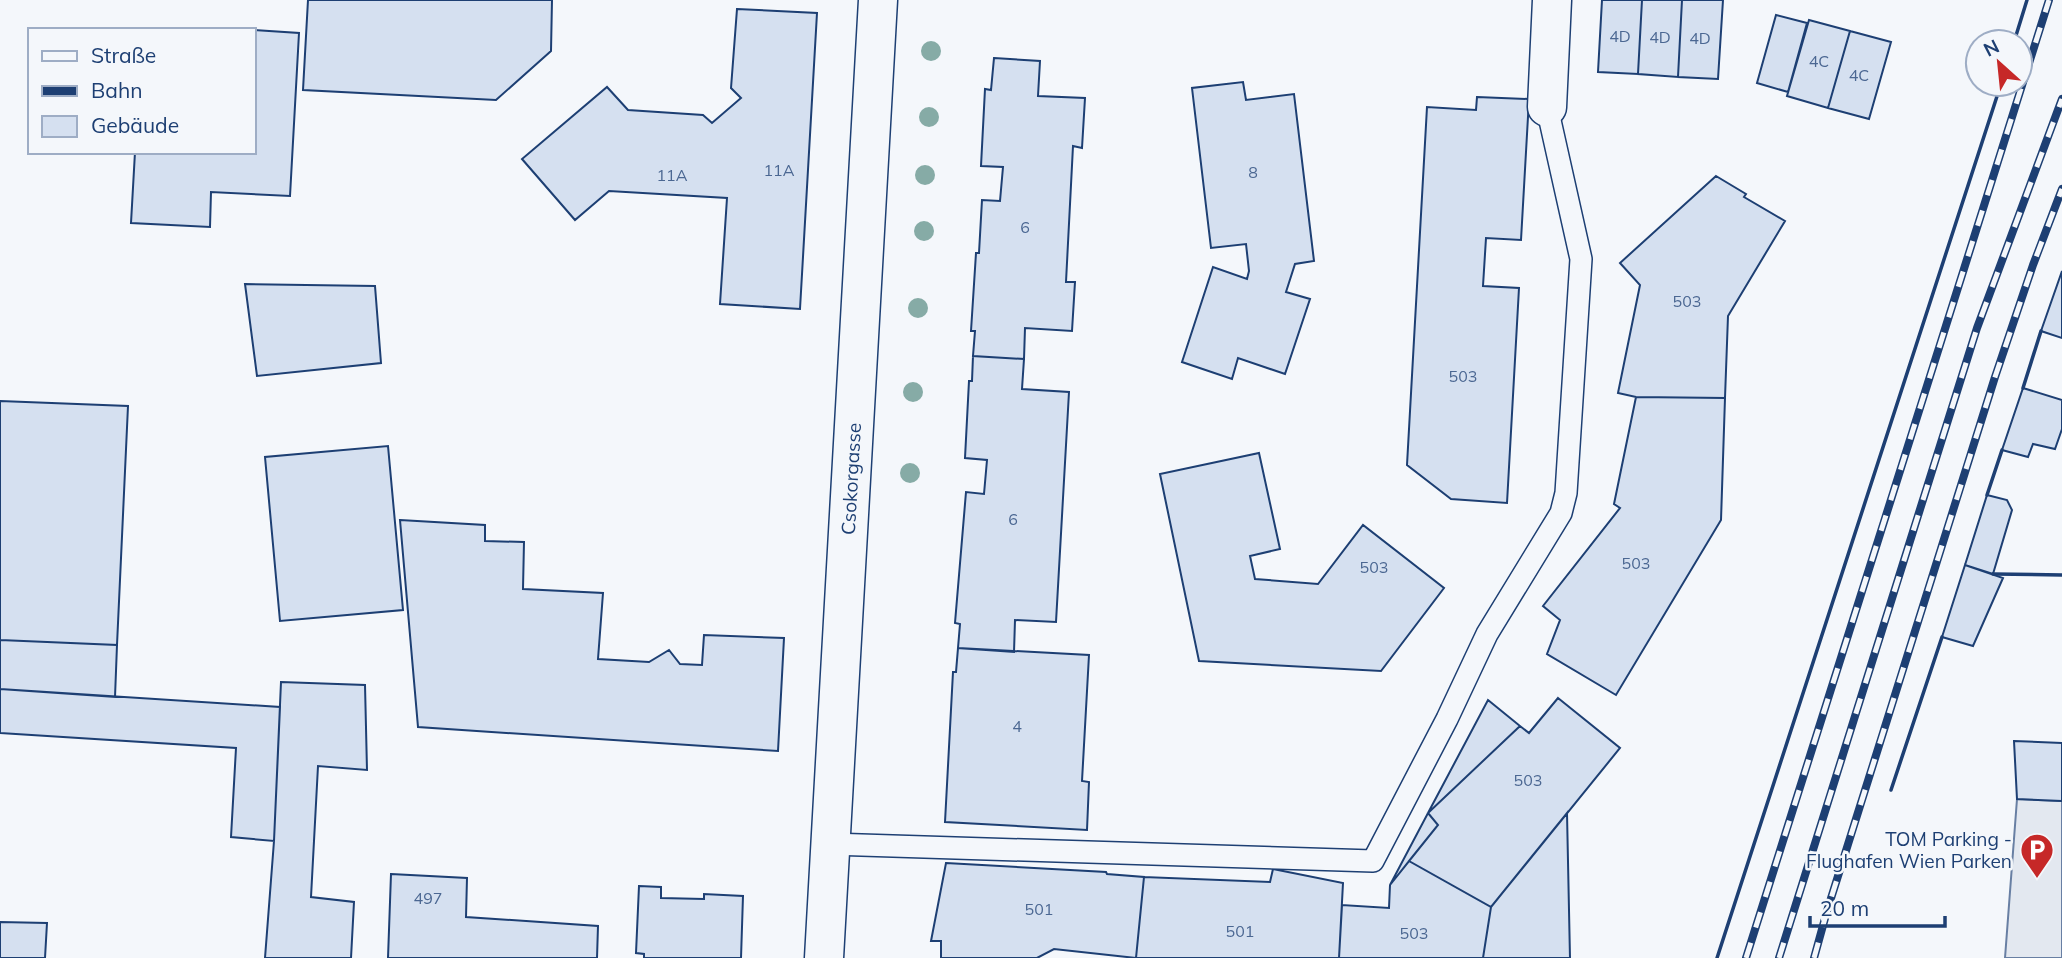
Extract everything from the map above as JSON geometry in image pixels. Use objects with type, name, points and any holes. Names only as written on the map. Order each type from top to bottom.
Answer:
[{"type":"street","name":"Csokorgasse","points":[[824,958],[878,0]]},
{"type":"street","points":[[1547,107],[1552,0]]},
{"type":"lane","points":[[830,844],[1373,861],[1447,719],[1487,634],[1561,513],[1566,493],[1581,259],[1547,107]]},
{"type":"shaded area","name":"TOM Parking - Flughafen Wien Parken","points":[[2017,799],[2062,801],[2062,958],[2005,958]]},
{"type":"building","points":[[308,0],[552,0],[551,51],[496,100],[303,90]]},
{"type":"building","points":[[1602,0],[1642,0],[1638,74],[1598,72]]},
{"type":"building","points":[[1642,0],[1682,0],[1678,77],[1638,74]]},
{"type":"building","points":[[1682,0],[1723,0],[1718,79],[1678,77]]},
{"type":"building","points":[[737,9],[817,13],[800,309],[720,304],[727,198],[609,191],[575,220],[522,159],[607,87],[628,110],[703,115],[712,123],[741,98],[731,88]]},
{"type":"building","points":[[1776,15],[1807,23],[1788,92],[1757,83]]},
{"type":"building","points":[[1809,20],[1850,31],[1828,108],[1787,96]]},
{"type":"building","points":[[256,30],[299,33],[290,196],[211,192],[210,227],[131,223],[135,154],[256,154]]},
{"type":"building","points":[[1850,31],[1891,42],[1869,119],[1828,108]]},
{"type":"building","points":[[994,58],[1040,61],[1038,96],[1085,98],[1082,148],[1073,146],[1066,282],[1075,282],[1072,331],[1025,328],[1024,359],[973,356],[975,331],[971,331],[982,200],[1000,201],[1003,167],[981,166],[985,89],[991,90]]},
{"type":"building","points":[[1243,82],[1246,100],[1294,94],[1314,261],[1295,264],[1286,292],[1310,299],[1285,374],[1238,358],[1232,379],[1182,362],[1213,267],[1247,279],[1249,271],[1246,244],[1211,248],[1192,88]]},
{"type":"building","points":[[1477,97],[1529,99],[1521,240],[1486,238],[1483,286],[1519,288],[1507,503],[1451,499],[1407,465],[1427,107],[1476,110]]},
{"type":"building","points":[[1716,176],[1746,194],[1744,197],[1785,221],[1728,316],[1725,398],[1636,397],[1618,393],[1640,285],[1620,263]]},
{"type":"building","points":[[2062,271],[2062,338],[2041,331]]},
{"type":"building","points":[[245,284],[375,286],[381,363],[257,376]]},
{"type":"building","points":[[973,356],[1024,359],[1022,389],[1069,392],[1056,622],[1015,620],[1014,652],[958,648],[960,624],[955,623],[966,492],[984,494],[987,460],[965,458]]},
{"type":"building","points":[[2023,388],[2062,400],[2062,429],[2055,449],[2033,444],[2028,457],[2002,450]]},
{"type":"building","points":[[1636,397],[1725,398],[1721,520],[1616,695],[1547,654],[1560,620],[1543,606],[1620,508],[1614,504]]},
{"type":"building","points":[[0,401],[128,406],[117,645],[0,640]]},
{"type":"building","points":[[388,446],[403,610],[280,621],[265,457]]},
{"type":"building","points":[[1259,453],[1280,549],[1250,556],[1255,579],[1318,584],[1363,525],[1444,588],[1381,671],[1199,661],[1160,474]]},
{"type":"building","points":[[1987,495],[2007,500],[2012,510],[1993,574],[1965,565]]},
{"type":"building","points":[[400,520],[485,525],[485,541],[524,542],[523,589],[603,593],[598,659],[649,662],[669,650],[680,664],[702,665],[704,635],[784,638],[778,751],[418,727]]},
{"type":"building","points":[[1965,565],[2003,578],[1973,646],[1942,637]]},
{"type":"building","points":[[0,640],[117,645],[115,697],[0,689]]},
{"type":"building","points":[[958,648],[1089,655],[1082,781],[1089,782],[1087,830],[945,822],[953,672],[956,672]]},
{"type":"building","points":[[281,682],[365,685],[367,770],[318,766],[311,897],[354,902],[351,958],[265,958],[274,841]]},
{"type":"building","points":[[0,689],[280,707],[274,841],[231,837],[236,748],[0,733]]},
{"type":"building","points":[[1558,698],[1620,748],[1491,907],[1409,861],[1438,825],[1428,813],[1520,726],[1529,733]]},
{"type":"building","points":[[1488,700],[1520,726],[1428,813]]},
{"type":"building","points":[[2014,741],[2062,743],[2062,801],[2017,799]]},
{"type":"building","points":[[1428,813],[1438,825],[1390,885]]},
{"type":"building","points":[[1567,813],[1570,958],[1483,958],[1491,907]]},
{"type":"building","points":[[1409,861],[1491,907],[1483,958],[1339,958],[1342,905],[1389,908],[1390,885]]},
{"type":"building","points":[[946,863],[1106,872],[1144,877],[1136,958],[1054,949],[1037,958],[941,958],[941,941],[931,941]]},
{"type":"building","points":[[1273,869],[1343,883],[1339,958],[1136,958],[1144,877],[1270,882]]},
{"type":"building","points":[[391,874],[467,878],[466,917],[598,926],[597,958],[388,958]]},
{"type":"building","points":[[639,886],[661,887],[661,898],[704,899],[704,894],[743,896],[741,958],[644,958],[644,954],[636,953]]},
{"type":"building","points":[[0,922],[47,923],[45,958],[0,958]]},
{"type":"railway","points":[[1746,958],[2049,0]]},
{"type":"railway","points":[[1779,958],[1977,328],[2062,99]]},
{"type":"railway","points":[[1814,958],[1995,377],[2062,189]]},
{"type":"wall","points":[[2018,28],[2027,0]]},
{"type":"wall","points":[[1717,958],[1996,98]]},
{"type":"wall","points":[[2023,388],[2041,331]]},
{"type":"wall","points":[[1987,495],[2002,450]]},
{"type":"wall","points":[[1993,574],[2062,575]]},
{"type":"wall","points":[[1891,790],[1942,637]]},
{"type":"place","name":"TOM Parking - Flughafen Wien Parken","points":[[2037,880]]}]
